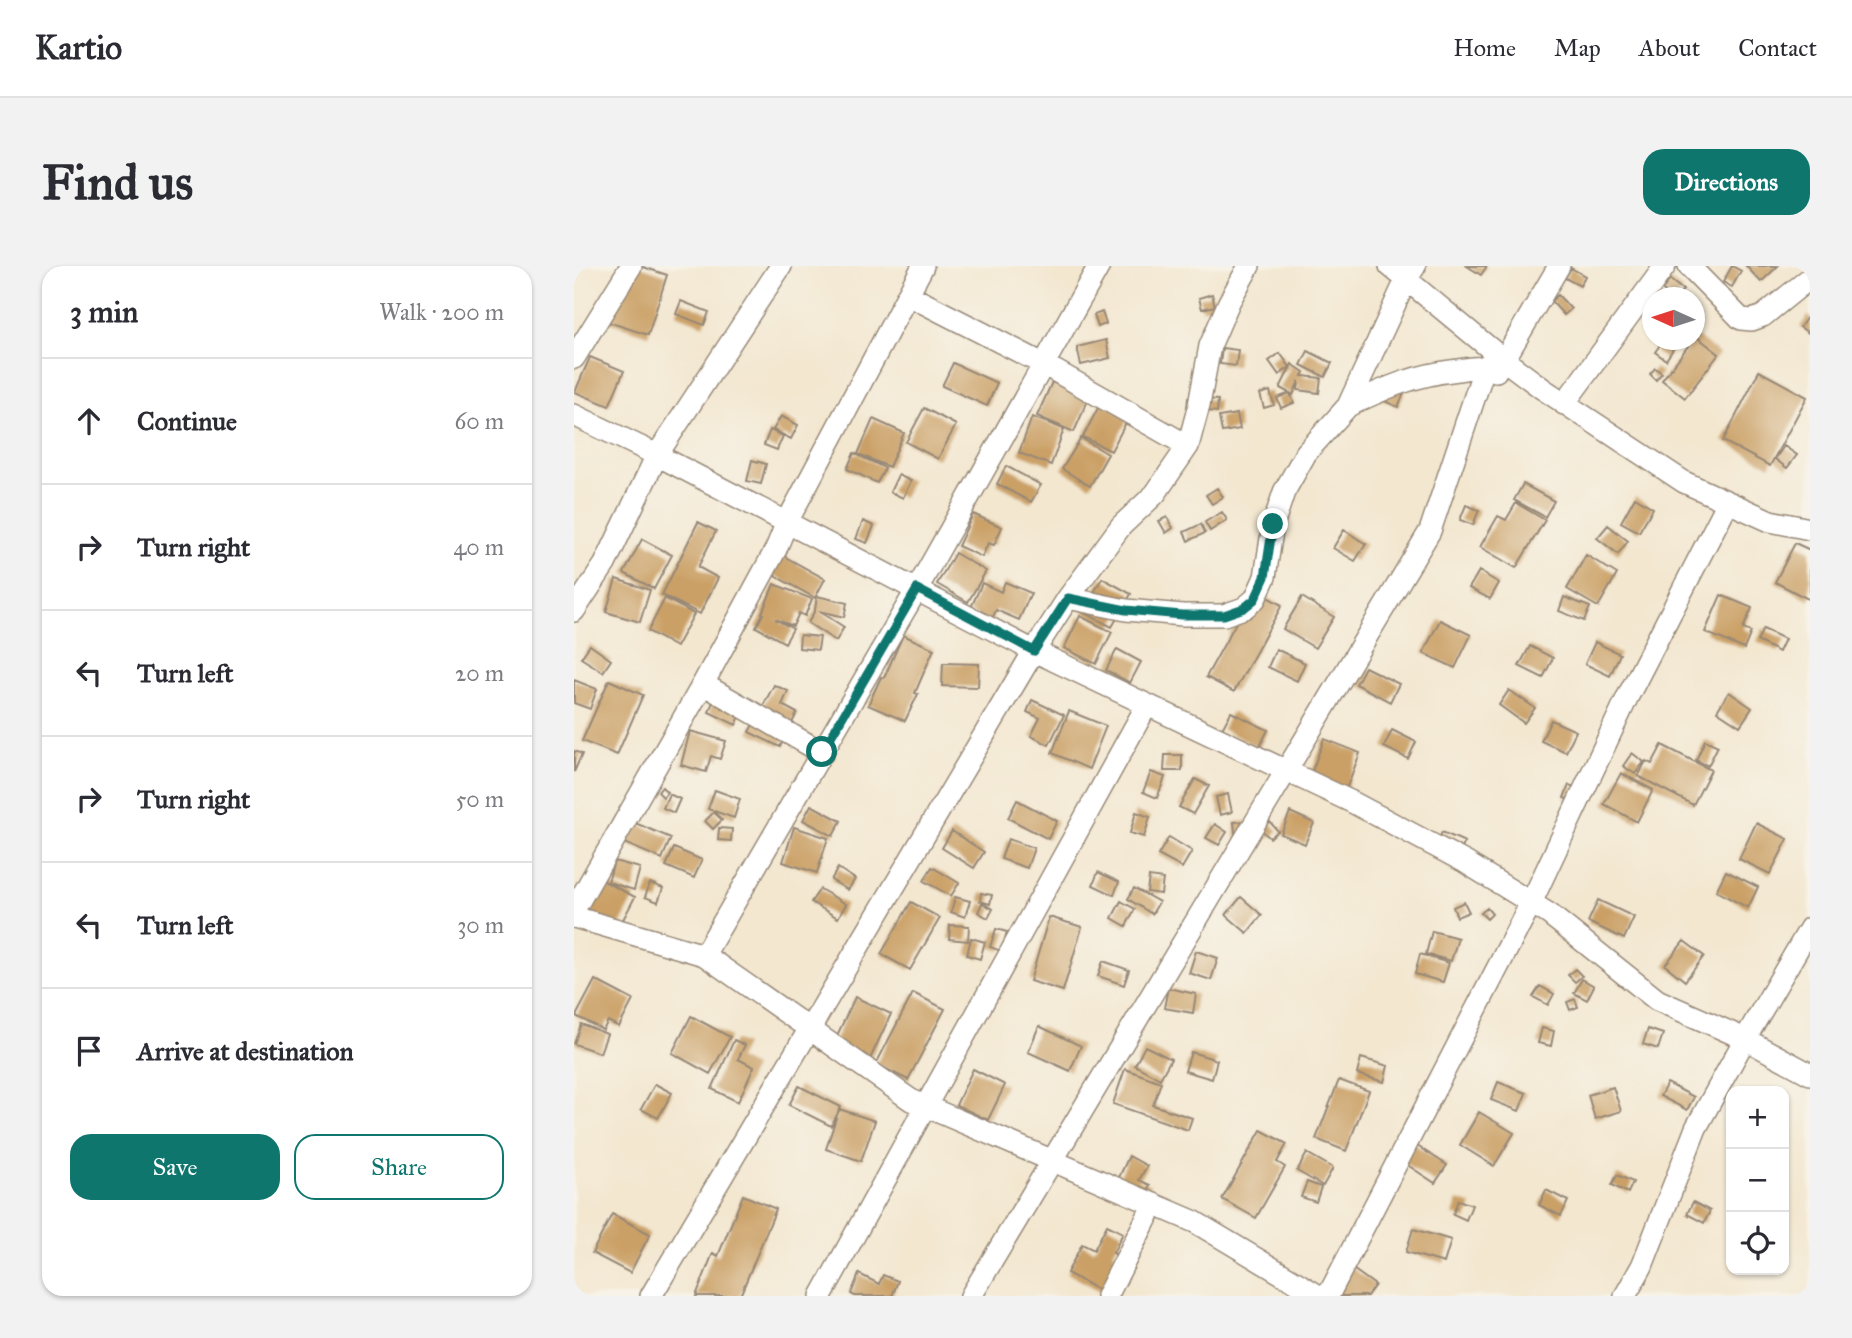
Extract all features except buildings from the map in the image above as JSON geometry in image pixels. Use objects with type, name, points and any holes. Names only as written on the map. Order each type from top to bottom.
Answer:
[{"type":"street","points":[[574,358],[631,266]]},
{"type":"street","points":[[574,611],[605,564],[657,455],[781,266]]},
{"type":"street","points":[[574,909],[703,684],[923,266]]},
{"type":"street","points":[[704,955],[917,589],[1099,266]]},
{"type":"street","points":[[651,1296],[1034,651],[1068,598],[1121,526],[1155,494],[1188,446],[1210,346],[1249,266]]},
{"type":"street","points":[[971,1296],[1430,531],[1494,363],[1559,266]]},
{"type":"street","points":[[1564,404],[1665,266]]},
{"type":"street","points":[[1689,266],[1741,319],[1752,320],[1763,316],[1810,278]]},
{"type":"street","points":[[1068,598],[1126,610],[1182,615],[1224,615],[1244,608],[1255,599],[1265,577],[1273,524],[1284,492],[1306,453],[1348,406],[1404,271],[1494,363],[1543,389],[1684,482],[1770,521],[1810,530]]},
{"type":"street","points":[[908,295],[1045,365],[1188,446]]},
{"type":"street","points":[[1348,406],[1391,385],[1435,372],[1494,363]]},
{"type":"street","points":[[574,415],[657,455],[1034,651],[1352,802],[1465,862],[1549,914],[1657,1000],[1745,1039],[1810,1074]]},
{"type":"street","points":[[1328,1296],[1531,903],[1627,698],[1728,502]]},
{"type":"street","points":[[703,684],[822,752]]},
{"type":"street","points":[[821,1296],[1147,705]]},
{"type":"street","points":[[574,917],[704,955],[911,1100],[1195,1222],[1286,1287],[1319,1296]]},
{"type":"street","points":[[1625,1296],[1642,1266],[1696,1128],[1810,928]]},
{"type":"street","points":[[1107,1296],[1154,1204]]},
{"type":"route","points":[[822,752],[917,589],[1034,651],[1068,598],[1126,610],[1182,615],[1224,615],[1244,608],[1255,599],[1265,577],[1273,524]]}]
